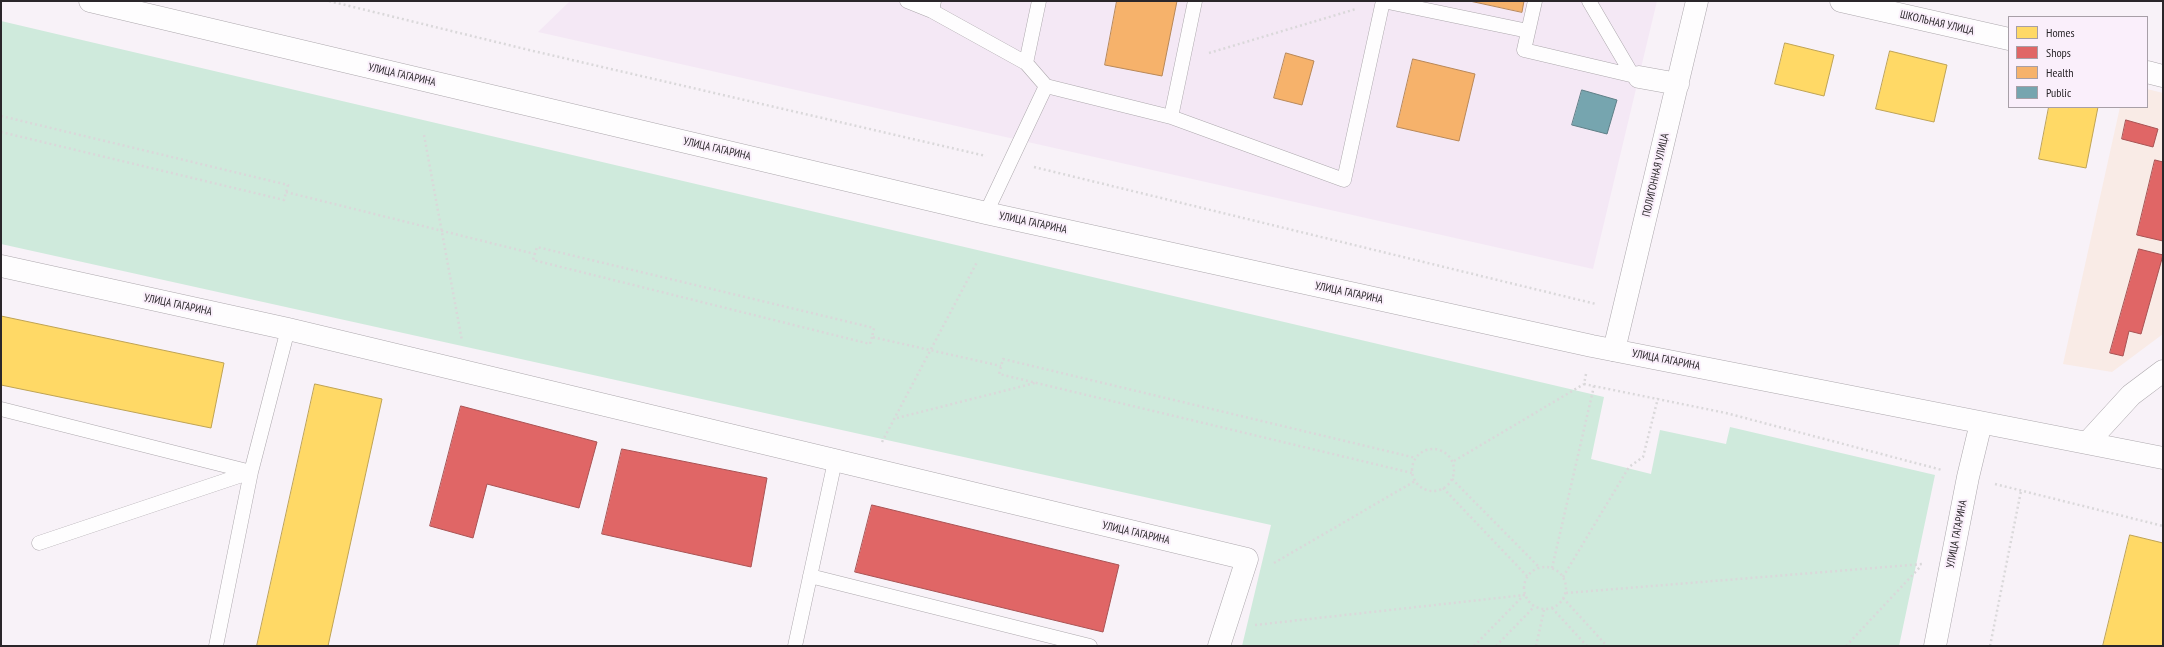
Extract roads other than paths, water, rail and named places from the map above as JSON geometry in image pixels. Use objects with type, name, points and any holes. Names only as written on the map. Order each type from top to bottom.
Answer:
[{"type":"street","name":"УЛИЦА ГАГАРИНА","points":[[90,1],[986,213],[1614,350],[1980,423],[2088,442],[2163,458]]},
{"type":"street","name":"ПОЛИГОННАЯ УЛИЦА","points":[[1614,350],[1697,1]]},
{"type":"street","name":"ШКОЛЬНАЯ УЛИЦА","points":[[1841,1],[2008,39]]},
{"type":"street","points":[[2148,72],[2163,76]]},
{"type":"street","points":[[1636,76],[1678,84]]},
{"type":"street","name":"УЛИЦА ГАГАРИНА","points":[[1,266],[468,372],[1247,559],[1219,646]]},
{"type":"street","points":[[2088,442],[2131,395],[2163,371]]},
{"type":"street","name":"УЛИЦА ГАГАРИНА","points":[[1935,646],[1980,423]]},
{"type":"lane","points":[[907,1],[933,6],[1026,63],[1046,86],[1171,117],[1344,180],[1383,1],[1528,31]]},
{"type":"lane","points":[[1026,63],[1039,1]]},
{"type":"lane","points":[[1171,117],[1195,1]]},
{"type":"lane","points":[[1535,1],[1524,50],[1636,76]]},
{"type":"lane","points":[[1589,1],[1636,76]]},
{"type":"lane","points":[[986,213],[1046,86]]},
{"type":"lane","points":[[216,646],[251,472],[288,330]]},
{"type":"lane","points":[[1,409],[251,472]]},
{"type":"lane","points":[[795,646],[835,460]]},
{"type":"lane","points":[[39,543],[251,472]]},
{"type":"lane","points":[[810,576],[1090,646]]}]
